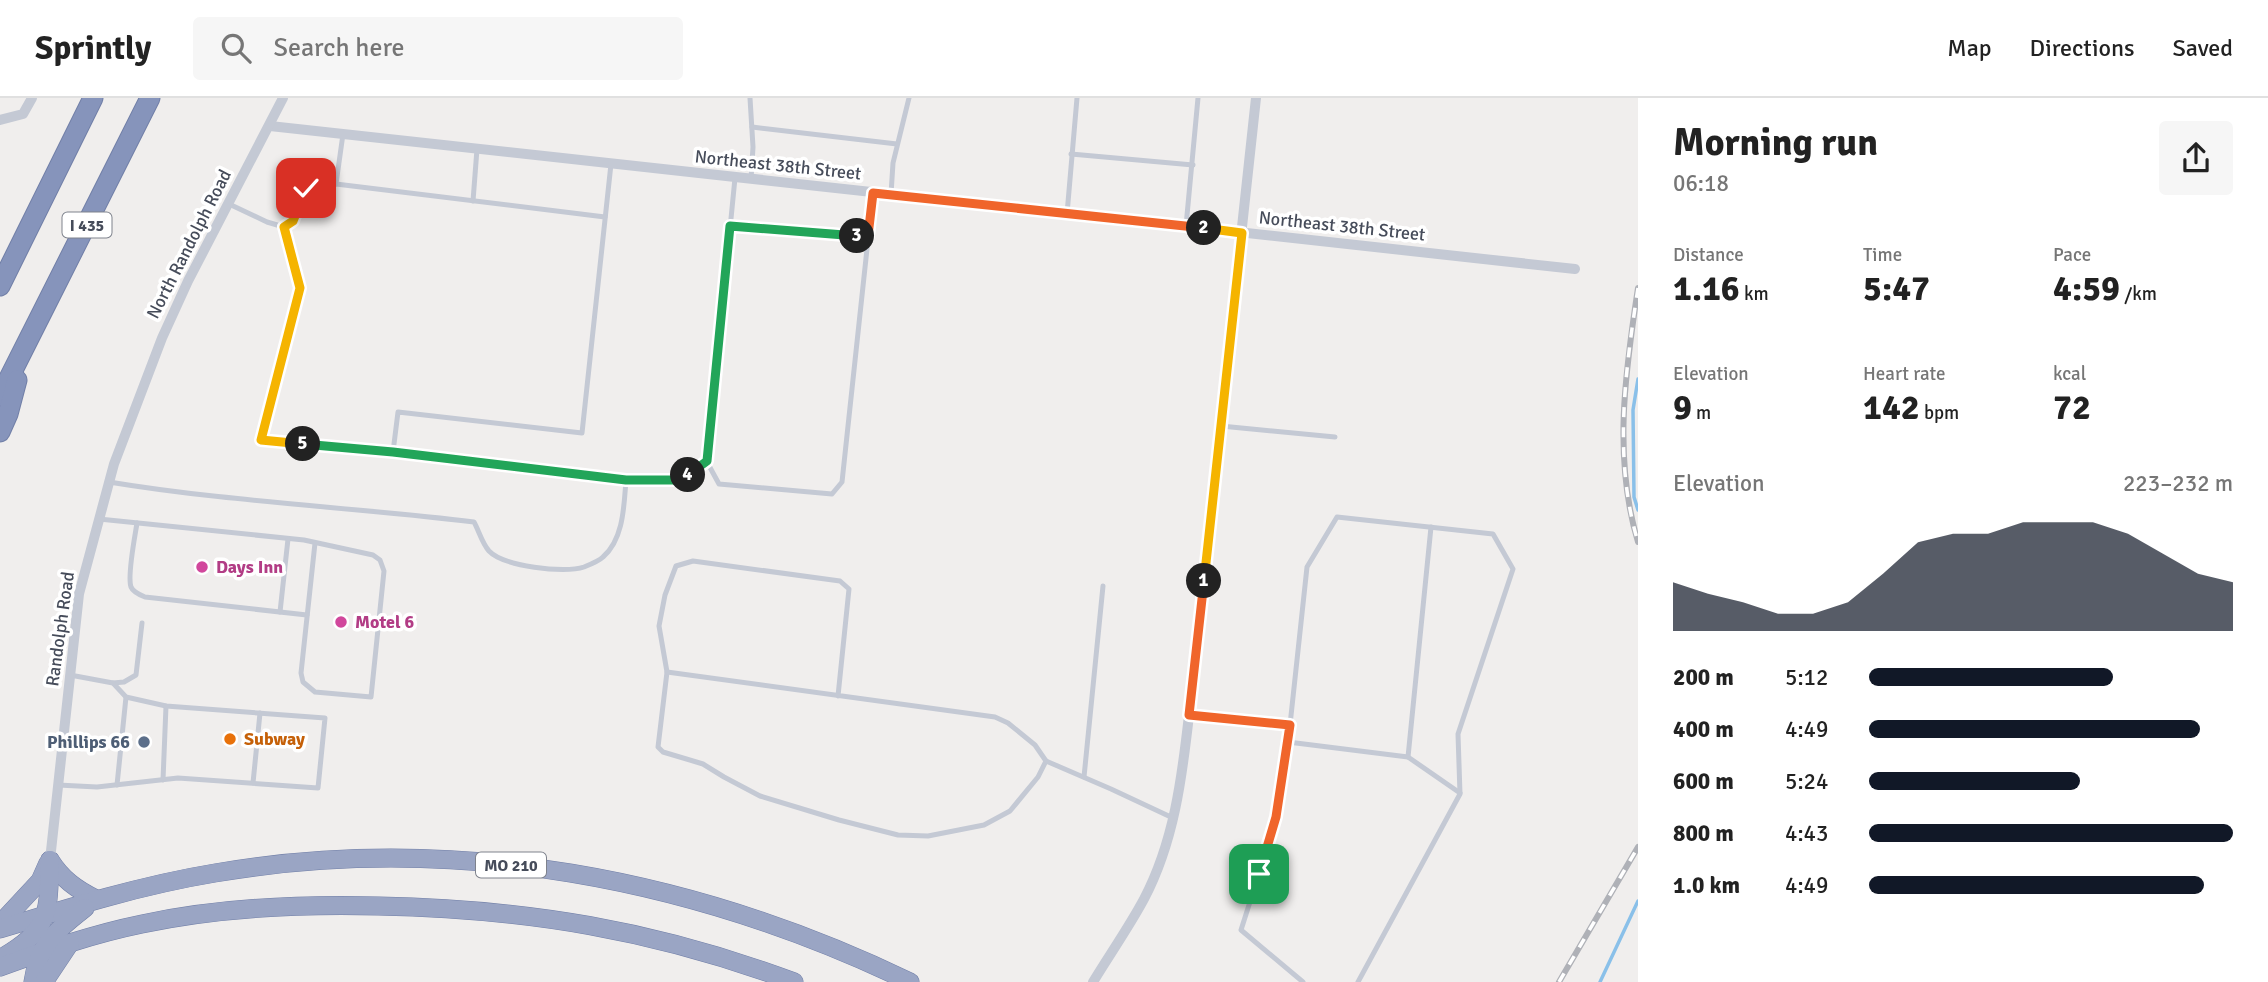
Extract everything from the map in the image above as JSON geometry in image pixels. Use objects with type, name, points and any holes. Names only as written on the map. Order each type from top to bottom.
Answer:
[{"type":"highway","name":"I 435","points":[[0,286],[93,98]]},
{"type":"highway","name":"I 435","points":[[0,396],[150,98]]},
{"type":"highway","points":[[0,432],[14,393],[22,351]]},
{"type":"highway","name":"MO 210","points":[[0,926],[145,886],[215,873],[309,862],[428,859],[500,864],[593,876],[685,897],[798,932],[910,982]]},
{"type":"highway","points":[[33,982],[40,952],[53,934],[96,899],[59,875],[50,860]]},
{"type":"highway","points":[[0,958],[27,942],[46,915],[50,860]]},
{"type":"highway","points":[[0,926],[40,881],[50,860]]},
{"type":"highway","points":[[0,967],[40,952],[144,924],[237,910],[331,905],[450,908],[567,920],[707,952],[794,982]]},
{"type":"highway","points":[[44,982],[71,943]]},
{"type":"street","points":[[0,120],[23,114],[32,98]]},
{"type":"street","name":"North Randolph Road","points":[[136,410],[162,338],[188,281],[270,126],[282,98]]},
{"type":"street","points":[[1093,982],[1144,898],[1157,870],[1173,818],[1184,768],[1256,98]]},
{"type":"street","name":"Northeast 38th Street","points":[[270,126],[1575,269]]},
{"type":"street","name":"Randolph Road","points":[[50,860],[79,594],[114,464],[136,410]]},
{"type":"lane","points":[[750,98],[753,147],[751,179]]},
{"type":"lane","points":[[891,195],[893,163],[909,98]]},
{"type":"lane","points":[[1067,214],[1077,98]]},
{"type":"lane","points":[[1186,226],[1198,98]]},
{"type":"lane","points":[[752,127],[897,144]]},
{"type":"lane","points":[[336,184],[343,134]]},
{"type":"lane","points":[[473,201],[477,149]]},
{"type":"lane","points":[[1071,153],[1193,165]]},
{"type":"lane","points":[[393,452],[398,412],[582,433],[611,164]]},
{"type":"lane","points":[[735,178],[707,461],[719,484],[832,494],[842,482],[873,193]]},
{"type":"lane","points":[[284,227],[293,221],[306,188],[320,184],[605,217]]},
{"type":"lane","points":[[229,204],[284,227]]},
{"type":"lane","points":[[730,226],[868,236]]},
{"type":"lane","points":[[284,227],[300,288],[261,440],[393,452],[626,480],[680,480],[707,461]]},
{"type":"lane","points":[[1221,426],[1335,436]]},
{"type":"lane","points":[[109,482],[172,492],[474,522],[489,551],[500,560],[565,570],[583,568],[603,557],[614,542],[622,520],[626,480]]},
{"type":"lane","points":[[1303,982],[1241,930],[1276,817],[1288,742],[1307,567],[1337,517],[1493,534],[1513,569],[1458,734],[1460,794],[1358,982]]},
{"type":"lane","points":[[99,519],[315,542],[373,555],[380,560],[384,571],[371,697],[315,692],[303,682],[301,673],[315,542]]},
{"type":"lane","points":[[136,523],[130,576],[131,586],[136,593],[145,597],[307,615]]},
{"type":"lane","points":[[1408,757],[1431,527]]},
{"type":"lane","points":[[279,612],[288,539]]},
{"type":"lane","points":[[838,696],[849,589],[840,581],[693,561],[676,566],[665,594],[659,626],[667,672],[658,747],[663,752],[703,764],[760,796],[898,835],[928,836],[984,825],[1010,811],[1038,777],[1046,761]]},
{"type":"lane","points":[[1083,777],[1103,586]]},
{"type":"lane","points":[[70,675],[113,682],[124,682],[136,675],[142,623]]},
{"type":"lane","points":[[667,672],[995,717],[1008,723],[1035,745],[1046,761],[1173,818]]},
{"type":"lane","points":[[58,785],[97,787],[178,778],[318,788],[325,719],[166,706],[127,697],[113,682]]},
{"type":"lane","points":[[117,785],[127,697]]},
{"type":"lane","points":[[163,780],[166,706]]},
{"type":"lane","points":[[253,783],[260,713]]},
{"type":"lane","points":[[1189,715],[1290,725]]},
{"type":"lane","points":[[1288,742],[1408,757],[1460,794]]},
{"type":"waterway","points":[[1638,379],[1633,410],[1634,497],[1638,510]]},
{"type":"waterway","points":[[1600,982],[1638,901]]},
{"type":"railway","points":[[1638,288],[1624,416],[1626,479],[1638,542]]},
{"type":"railway","points":[[1559,982],[1638,847]]},
{"type":"place","name":"Days Inn","points":[[202,567]]},
{"type":"place","name":"Motel 6","points":[[341,622]]},
{"type":"place","name":"Subway","points":[[230,739]]},
{"type":"place","name":"Phillips 66","points":[[144,742]]},
{"type":"route","points":[[306,188],[293,221],[284,227],[300,288],[261,440],[393,452],[626,480],[680,480],[707,461],[730,226],[868,236],[873,193],[1242,233],[1189,715],[1290,725],[1276,817],[1259,874]]}]
